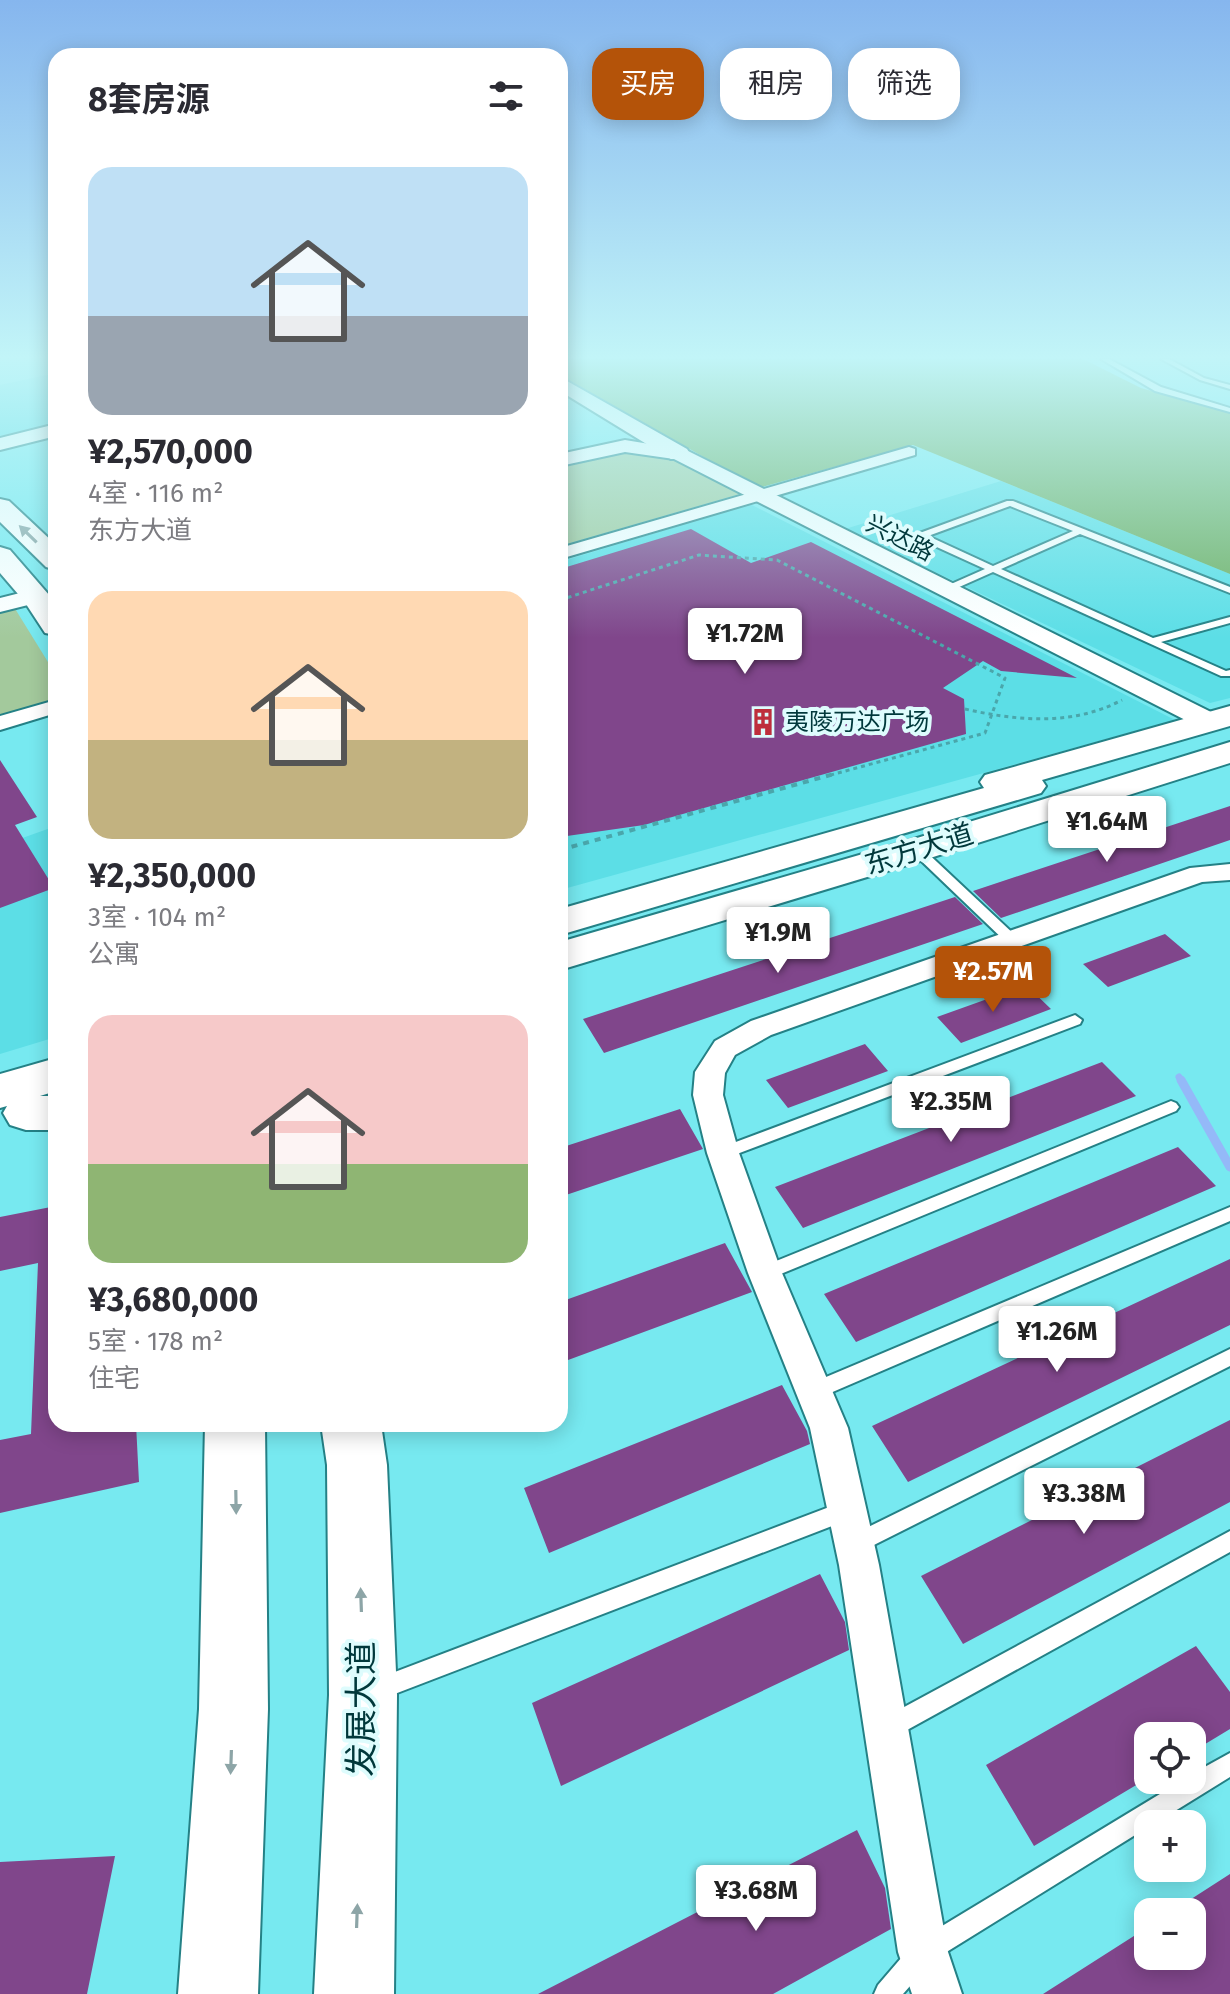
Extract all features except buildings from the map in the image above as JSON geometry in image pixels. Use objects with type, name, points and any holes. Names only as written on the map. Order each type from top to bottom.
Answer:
[{"type":"highway","points":[[0,507],[48,553]]},
{"type":"highway","points":[[0,556],[48,614]]},
{"type":"highway","points":[[218,1994],[225,1907],[238,1602],[235,1432]]},
{"type":"highway","name":"发展大道","points":[[352,1432],[357,1465],[363,1695],[354,1994]]},
{"type":"main road","points":[[568,920],[1225,725]]},
{"type":"main road","points":[[568,935],[1225,725]]},
{"type":"main road","name":"东方大道","points":[[568,906],[1225,725]]},
{"type":"main road","name":"东方大道","points":[[568,954],[917,850],[1230,752]]},
{"type":"street","name":"兴达路","points":[[568,458],[593,452]]},
{"type":"street","name":"兴达路","points":[[671,452],[1140,687],[1225,725]]},
{"type":"street","points":[[568,552],[909,452]]},
{"type":"street","points":[[0,605],[36,596]]},
{"type":"street","points":[[0,723],[48,708]]},
{"type":"street","points":[[937,1994],[923,1952],[855,1545],[829,1428],[765,1273],[723,1153],[708,1095],[710,1072],[725,1048],[761,1028],[1199,874],[1230,872]]},
{"type":"lane","points":[[1230,590],[1010,503],[920,536],[1225,674],[1230,673]]},
{"type":"lane","points":[[945,590],[1082,530]]},
{"type":"lane","points":[[1152,641],[1230,620]]},
{"type":"lane","points":[[917,850],[1012,940]]},
{"type":"lane","points":[[723,1153],[1075,1020]]},
{"type":"lane","points":[[765,1273],[1171,1107]]},
{"type":"lane","points":[[814,1391],[1230,1214]]},
{"type":"lane","points":[[855,1545],[1230,1357]]},
{"type":"lane","points":[[363,1695],[847,1510]]},
{"type":"lane","points":[[886,1729],[1230,1541]]},
{"type":"lane","points":[[887,1994],[923,1952],[1230,1764]]},
{"type":"path","points":[[568,597],[699,555],[777,560],[1005,678],[985,733],[568,848]]},
{"type":"path","points":[[965,709],[1019,720],[1065,715],[1113,706],[1140,687]]},
{"type":"shaded area","points":[[1001,481],[1230,574],[1230,698],[1210,703],[845,529]]},
{"type":"shaded area","name":"夷陵万达广场","points":[[750,504],[1175,720],[568,888],[568,560]]},
{"type":"shaded area","points":[[48,829],[48,1039],[0,1054],[0,846]]},
{"type":"green space","points":[[600,452],[663,455],[740,494],[568,544],[568,460]]},
{"type":"green space","points":[[695,452],[888,452],[758,488]]},
{"type":"green space","points":[[930,452],[1230,452],[1230,574]]},
{"type":"green space","points":[[14,607],[48,662],[48,703],[0,718],[0,610]]},
{"type":"waterway","points":[[1179,1077],[1182,1082]]},
{"type":"waterway","points":[[1181,1080],[1230,1167]]},
{"type":"place","name":"夷陵万达广场","points":[[763,722]]}]
